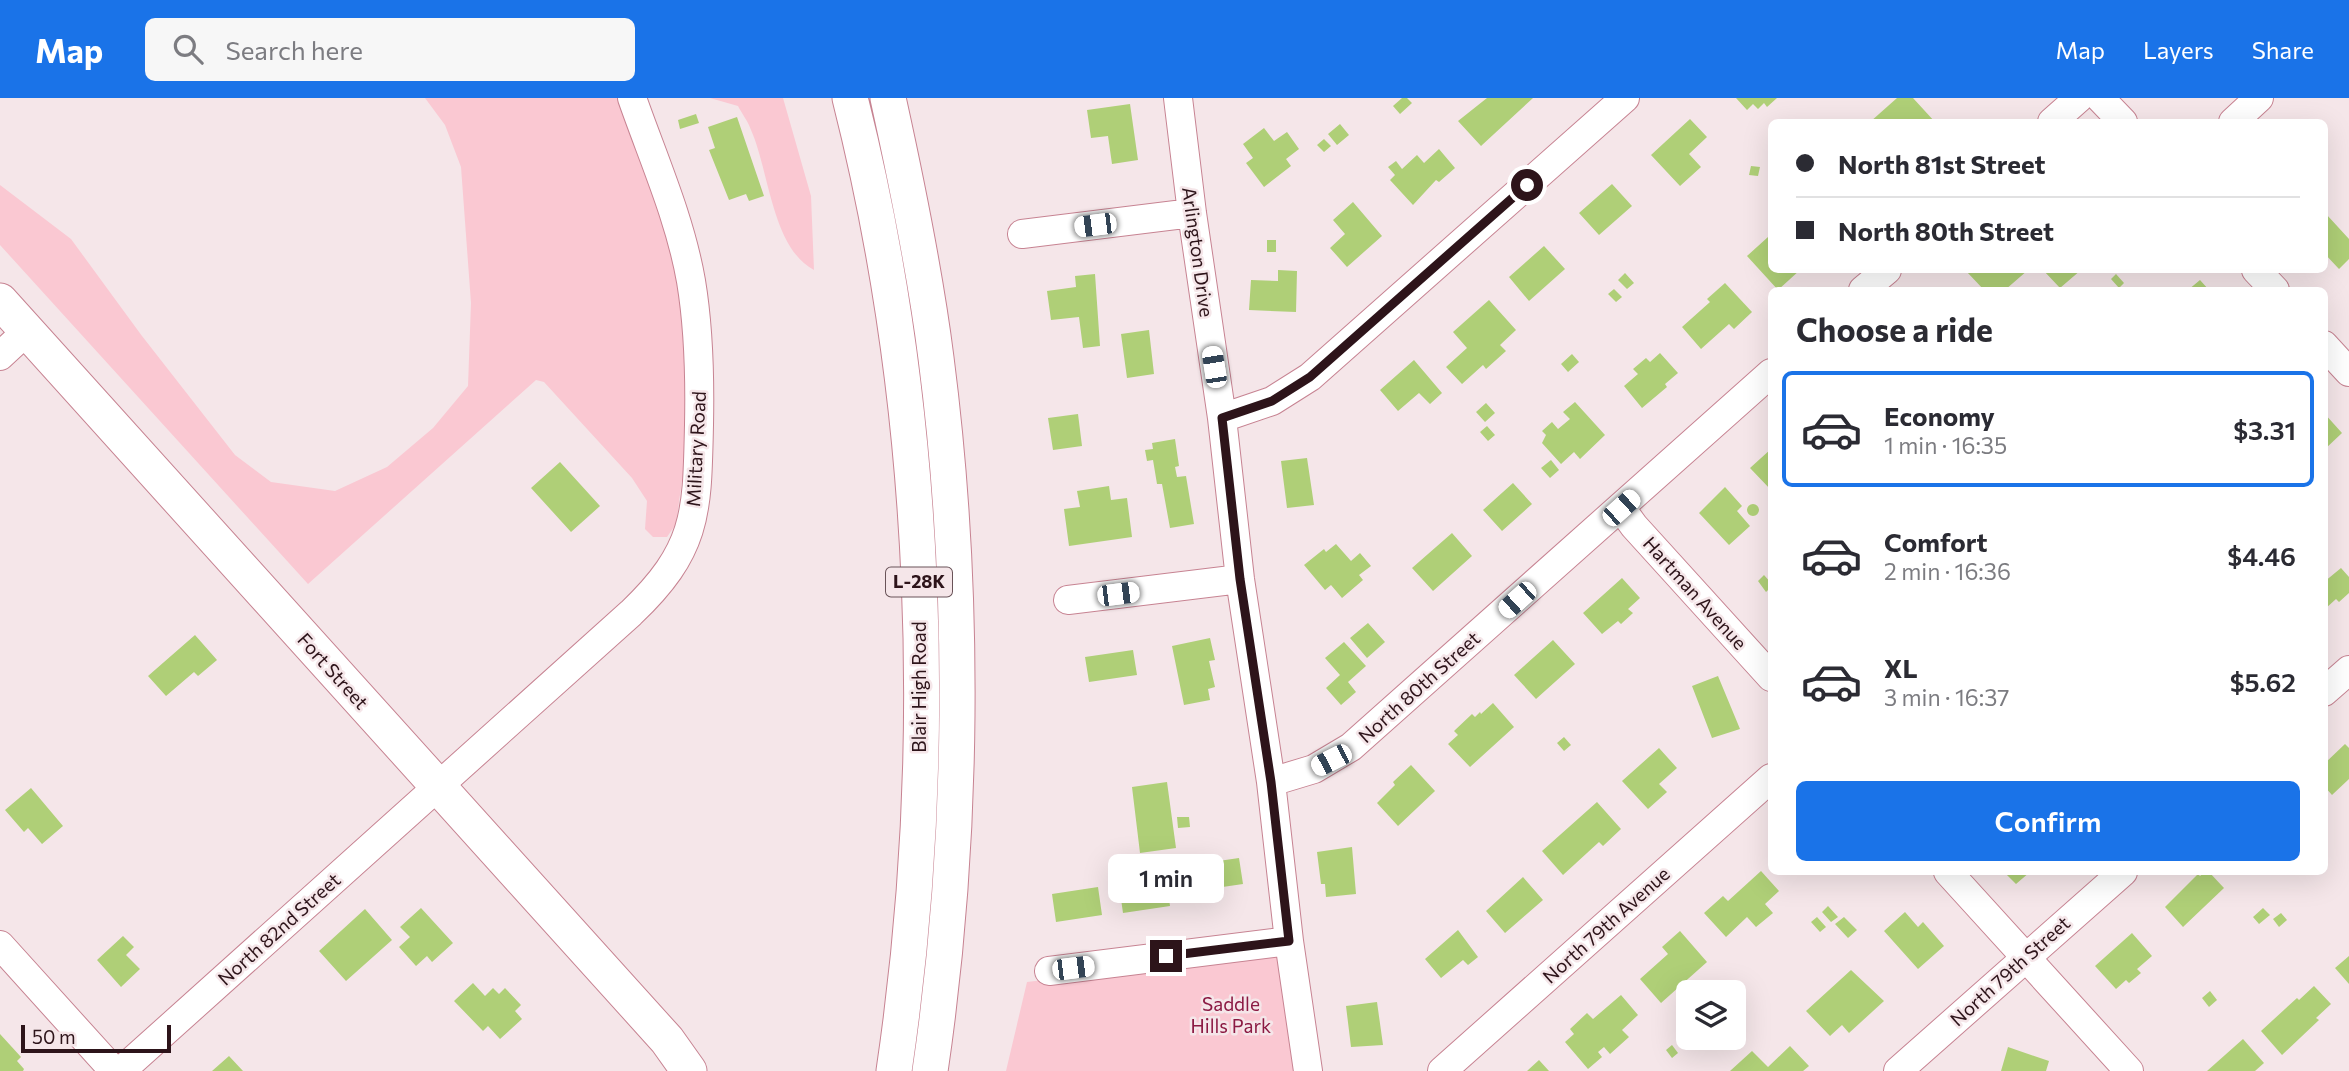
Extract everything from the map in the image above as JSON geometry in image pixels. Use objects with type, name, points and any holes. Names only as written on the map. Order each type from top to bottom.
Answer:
[{"type":"main road","name":"Blair High Road","points":[[850,98],[889,283],[899,349],[907,414],[919,574],[917,862],[894,1071]]},
{"type":"main road","name":"Blair High Road","points":[[888,98],[914,219],[936,359],[950,507],[956,790],[944,963],[930,1071]]},
{"type":"main road","name":"Fort Street","points":[[0,301],[667,1040],[689,1071]]},
{"type":"main road","name":"Fort Street","points":[[667,1040],[705,1071]]},
{"type":"street","name":"Military Road","points":[[438,788],[655,589],[676,561],[690,528],[697,492],[700,375],[691,279],[677,224],[632,98]]},
{"type":"street","name":"Arlington Drive","points":[[1178,98],[1222,418],[1240,579],[1271,782],[1289,941],[1308,1071]]},
{"type":"street","points":[[1222,418],[1272,401],[1310,377],[1625,98]]},
{"type":"street","points":[[2056,119],[2080,98]]},
{"type":"street","points":[[2100,98],[2120,119]]},
{"type":"street","points":[[2235,119],[2259,98]]},
{"type":"street","points":[[1023,234],[1192,214]]},
{"type":"street","points":[[1867,287],[1883,273]]},
{"type":"street","points":[[2259,273],[2272,287]]},
{"type":"street","points":[[0,356],[27,331]]},
{"type":"street","points":[[2328,349],[2349,372]]},
{"type":"street","name":"North 80th Street","points":[[1271,782],[1314,769],[1351,747],[1768,376]]},
{"type":"street","name":"Hartman Avenue","points":[[1621,508],[1634,526],[1768,674]]},
{"type":"street","points":[[1069,600],[1240,579]]},
{"type":"street","points":[[2328,688],[2349,670]]},
{"type":"street","name":"North 79th Avenue","points":[[1442,1071],[1768,781]]},
{"type":"street","name":"North 82nd Street","points":[[121,1071],[438,788]]},
{"type":"street","points":[[1951,875],[2129,1071]]},
{"type":"street","name":"North 79th Street","points":[[1898,1071],[2120,875]]},
{"type":"street","points":[[1049,971],[1289,941]]},
{"type":"street","points":[[0,945],[114,1071]]},
{"type":"green space","points":[[425,98],[622,98],[667,227],[684,298],[685,458],[676,524],[667,537],[653,537],[645,529],[647,501],[632,478],[544,382],[536,380],[308,584],[0,245],[0,185],[71,239],[142,336],[235,455],[271,482],[335,491],[387,467],[433,428],[468,386],[471,303],[461,167],[445,125]]},
{"type":"green space","points":[[710,98],[783,98],[811,196],[814,270],[800,259],[780,227],[757,147],[738,106]]},
{"type":"green space","name":"Saddle Hills Park","points":[[1273,954],[1279,959],[1297,1071],[1006,1071],[1027,982]]},
{"type":"building","points":[[1402,98],[1407,98],[1412,103],[1400,114],[1393,106]]},
{"type":"building","points":[[1487,98],[1533,98],[1481,146],[1458,121]]},
{"type":"building","points":[[1736,98],[1777,98],[1767,107],[1764,103],[1758,109],[1753,104],[1747,110]]},
{"type":"building","points":[[1897,98],[1913,98],[1932,119],[1873,119]]},
{"type":"building","points":[[1130,104],[1138,160],[1112,164],[1108,136],[1091,138],[1087,110]]},
{"type":"building","points":[[696,114],[699,123],[680,129],[678,120]]},
{"type":"building","points":[[737,117],[764,196],[749,201],[746,194],[729,200],[709,150],[715,148],[708,127]]},
{"type":"building","points":[[1690,119],[1707,137],[1689,154],[1701,167],[1680,186],[1651,155]]},
{"type":"building","points":[[1340,124],[1349,135],[1337,145],[1328,134]]},
{"type":"building","points":[[1264,128],[1274,141],[1287,132],[1299,149],[1286,159],[1291,166],[1264,187],[1246,163],[1253,158],[1243,144]]},
{"type":"building","points":[[1324,139],[1331,146],[1324,152],[1317,145]]},
{"type":"building","points":[[1439,149],[1455,168],[1439,182],[1436,180],[1413,205],[1390,180],[1395,175],[1388,167],[1396,161],[1402,169],[1417,155],[1424,163]]},
{"type":"building","points":[[1751,166],[1760,167],[1758,176],[1749,175]]},
{"type":"building","points":[[1612,184],[1632,206],[1599,235],[1579,213]]},
{"type":"building","points":[[1353,202],[1382,236],[1347,267],[1330,248],[1345,234],[1333,220]]},
{"type":"building","points":[[2328,216],[2349,239],[2349,259],[2339,269],[2328,257]]},
{"type":"building","points":[[1768,237],[1768,273],[1797,273],[1781,287],[1775,287],[1747,256]]},
{"type":"building","points":[[1267,240],[1276,240],[1276,252],[1267,252]]},
{"type":"building","points":[[1544,246],[1565,269],[1529,301],[1509,277]]},
{"type":"building","points":[[1278,270],[1297,271],[1296,312],[1249,310],[1251,280],[1278,281]]},
{"type":"building","points":[[1625,273],[1634,283],[1627,289],[1618,280]]},
{"type":"building","points":[[1968,273],[2025,273],[2008,287],[1981,287]]},
{"type":"building","points":[[2046,273],[2078,273],[2061,287]]},
{"type":"building","points":[[1095,274],[1100,346],[1083,348],[1079,317],[1051,320],[1047,291],[1076,287],[1075,276]]},
{"type":"building","points":[[2116,274],[2124,283],[2118,287],[2111,279]]},
{"type":"building","points":[[2200,280],[2206,287],[2192,287]]},
{"type":"building","points":[[1725,283],[1752,312],[1734,329],[1729,324],[1701,349],[1682,327],[1710,302],[1707,299]]},
{"type":"building","points":[[1614,289],[1622,297],[1616,302],[1608,294]]},
{"type":"building","points":[[1489,300],[1516,330],[1500,345],[1506,351],[1486,369],[1483,365],[1462,384],[1446,367],[1467,348],[1453,332]]},
{"type":"building","points":[[1149,330],[1154,374],[1127,378],[1121,334]]},
{"type":"building","points":[[1660,353],[1678,373],[1665,384],[1667,387],[1642,408],[1624,386],[1638,374],[1633,369],[1646,358],[1650,362]]},
{"type":"building","points":[[1572,354],[1579,362],[1568,372],[1561,364]]},
{"type":"building","points":[[1414,360],[1442,393],[1430,404],[1419,393],[1398,411],[1380,390]]},
{"type":"building","points":[[1575,402],[1605,435],[1580,459],[1574,452],[1561,464],[1542,443],[1546,435],[1542,431],[1552,422],[1558,429],[1570,419],[1563,412]]},
{"type":"building","points":[[1486,403],[1495,413],[1485,422],[1476,412]]},
{"type":"building","points":[[1078,414],[1082,446],[1053,450],[1048,418]]},
{"type":"building","points":[[2328,417],[2342,433],[2328,446]]},
{"type":"building","points":[[1487,426],[1495,435],[1488,441],[1480,432]]},
{"type":"building","points":[[1175,439],[1179,466],[1175,467],[1177,477],[1186,476],[1194,524],[1170,528],[1162,484],[1157,484],[1153,460],[1147,461],[1145,450],[1153,449],[1152,443]]},
{"type":"building","points":[[1768,452],[1768,487],[1750,468]]},
{"type":"building","points":[[1307,458],[1314,505],[1287,508],[1281,461]]},
{"type":"building","points":[[1551,460],[1559,470],[1550,478],[1541,468]]},
{"type":"building","points":[[560,462],[600,506],[571,532],[531,488]]},
{"type":"building","points":[[1513,483],[1532,504],[1502,531],[1483,510]]},
{"type":"building","points":[[1109,486],[1111,500],[1127,498],[1132,537],[1069,546],[1064,509],[1080,507],[1077,491]]},
{"type":"building","points":[[1725,487],[1742,506],[1737,511],[1750,526],[1729,545],[1699,513]]},
{"type":"building","points":[[1748,505],[1758,505],[1758,515],[1748,515]]},
{"type":"building","points":[[1452,533],[1472,556],[1433,591],[1412,568]]},
{"type":"building","points":[[1336,544],[1351,561],[1360,553],[1371,566],[1359,575],[1363,580],[1342,598],[1331,585],[1325,590],[1304,565],[1324,549],[1326,552]]},
{"type":"building","points":[[2341,568],[2349,577],[2349,593],[2339,602],[2336,599],[2328,606],[2328,579]]},
{"type":"building","points":[[1764,575],[1768,580],[1766,592],[1758,581]]},
{"type":"building","points":[[1622,578],[1640,598],[1628,609],[1633,613],[1621,624],[1618,621],[1602,634],[1583,613]]},
{"type":"building","points":[[1368,623],[1385,642],[1367,658],[1350,638]]},
{"type":"building","points":[[195,635],[217,660],[198,676],[194,672],[166,696],[148,676]]},
{"type":"building","points":[[1210,638],[1215,660],[1209,661],[1215,687],[1208,689],[1210,700],[1184,705],[1172,646]]},
{"type":"building","points":[[1553,640],[1575,664],[1536,699],[1514,675]]},
{"type":"building","points":[[1344,642],[1366,666],[1348,682],[1356,692],[1341,705],[1326,688],[1340,675],[1325,658]]},
{"type":"building","points":[[1133,650],[1137,675],[1089,682],[1085,657]]},
{"type":"building","points":[[1718,676],[1740,729],[1712,738],[1692,686]]},
{"type":"building","points":[[1493,703],[1514,727],[1470,767],[1448,744],[1458,735],[1454,731],[1472,714],[1475,717],[1480,712],[1481,714]]},
{"type":"building","points":[[1564,737],[1571,745],[1564,751],[1557,743]]},
{"type":"building","points":[[2345,744],[2349,748],[2349,779],[2332,795],[2328,790],[2328,760]]},
{"type":"building","points":[[1659,748],[1677,768],[1659,784],[1667,792],[1648,809],[1622,781]]},
{"type":"building","points":[[1411,765],[1435,791],[1398,826],[1377,803]]},
{"type":"building","points":[[1167,782],[1176,848],[1140,853],[1132,787]]},
{"type":"building","points":[[31,788],[63,826],[42,844],[28,828],[24,832],[5,810]]},
{"type":"building","points":[[1597,802],[1621,829],[1603,846],[1599,842],[1563,875],[1542,851]]},
{"type":"building","points":[[1177,817],[1189,817],[1190,827],[1178,828]]},
{"type":"building","points":[[1352,847],[1356,894],[1326,897],[1325,884],[1321,884],[1317,852]]},
{"type":"building","points":[[1239,858],[1243,884],[1202,890],[1198,864]]},
{"type":"building","points":[[1761,871],[1779,891],[1765,904],[1773,913],[1756,927],[1747,917],[1726,937],[1704,913],[1723,896],[1728,901]]},
{"type":"building","points":[[1139,872],[1140,881],[1166,877],[1170,906],[1123,913],[1120,875]]},
{"type":"building","points":[[2007,875],[2026,875],[2016,884]]},
{"type":"building","points":[[2197,875],[2212,875],[2224,888],[2183,927],[2165,907]]},
{"type":"building","points":[[1523,877],[1543,900],[1505,933],[1486,911]]},
{"type":"building","points":[[1098,887],[1102,915],[1056,922],[1052,894]]},
{"type":"building","points":[[1828,906],[1838,917],[1831,922],[1822,912]]},
{"type":"building","points":[[421,908],[453,943],[432,962],[427,956],[416,966],[399,947],[410,937],[400,927]]},
{"type":"building","points":[[2263,908],[2270,915],[2259,924],[2253,917]]},
{"type":"building","points":[[365,909],[392,940],[346,981],[319,951]]},
{"type":"building","points":[[1905,912],[1918,927],[1923,922],[1944,946],[1918,969],[1884,931]]},
{"type":"building","points":[[2281,913],[2287,920],[2279,927],[2273,919]]},
{"type":"building","points":[[1817,917],[1826,927],[1820,932],[1811,922]]},
{"type":"building","points":[[1844,917],[1857,930],[1848,938],[1835,924]]},
{"type":"building","points":[[1458,930],[1478,957],[1468,965],[1463,960],[1441,978],[1425,959]]},
{"type":"building","points":[[1680,931],[1707,962],[1687,980],[1676,980],[1676,990],[1661,1003],[1640,979],[1668,954],[1662,947]]},
{"type":"building","points":[[2132,933],[2152,956],[2137,969],[2141,973],[2129,983],[2126,980],[2116,989],[2095,966]]},
{"type":"building","points":[[123,936],[134,947],[126,955],[140,969],[121,987],[97,960]]},
{"type":"building","points":[[2349,956],[2349,984],[2335,968]]},
{"type":"building","points":[[1851,970],[1884,1001],[1849,1033],[1842,1025],[1830,1036],[1806,1011]]},
{"type":"building","points":[[473,983],[485,996],[493,988],[499,994],[505,988],[521,1005],[515,1011],[522,1019],[500,1039],[488,1026],[483,1031],[454,1001]]},
{"type":"building","points":[[2314,986],[2331,1004],[2316,1018],[2319,1020],[2282,1055],[2261,1031]]},
{"type":"building","points":[[2210,991],[2217,1000],[2209,1007],[2202,998]]},
{"type":"building","points":[[1621,995],[1638,1015],[1622,1030],[1629,1037],[1610,1054],[1604,1047],[1598,1052],[1602,1057],[1588,1069],[1565,1042],[1574,1034],[1570,1029],[1587,1013],[1593,1019]]},
{"type":"building","points":[[1377,1002],[1383,1045],[1351,1047],[1346,1006]]},
{"type":"building","points":[[0,1034],[21,1057],[17,1061],[23,1071],[0,1071]]},
{"type":"building","points":[[2243,1039],[2264,1063],[2255,1071],[2207,1071]]},
{"type":"building","points":[[1672,1045],[1678,1053],[1672,1058],[1666,1050]]},
{"type":"building","points":[[1790,1046],[1809,1066],[1803,1071],[1730,1071],[1752,1051],[1768,1067]]},
{"type":"building","points":[[2008,1047],[2049,1061],[2046,1071],[2001,1071]]},
{"type":"building","points":[[229,1056],[243,1071],[212,1071]]},
{"type":"building","points":[[1539,1060],[1549,1071],[1527,1071]]},
{"type":"route","points":[[1166,956],[1289,941],[1271,782],[1240,579],[1222,418],[1272,401],[1310,377],[1527,185]]}]
